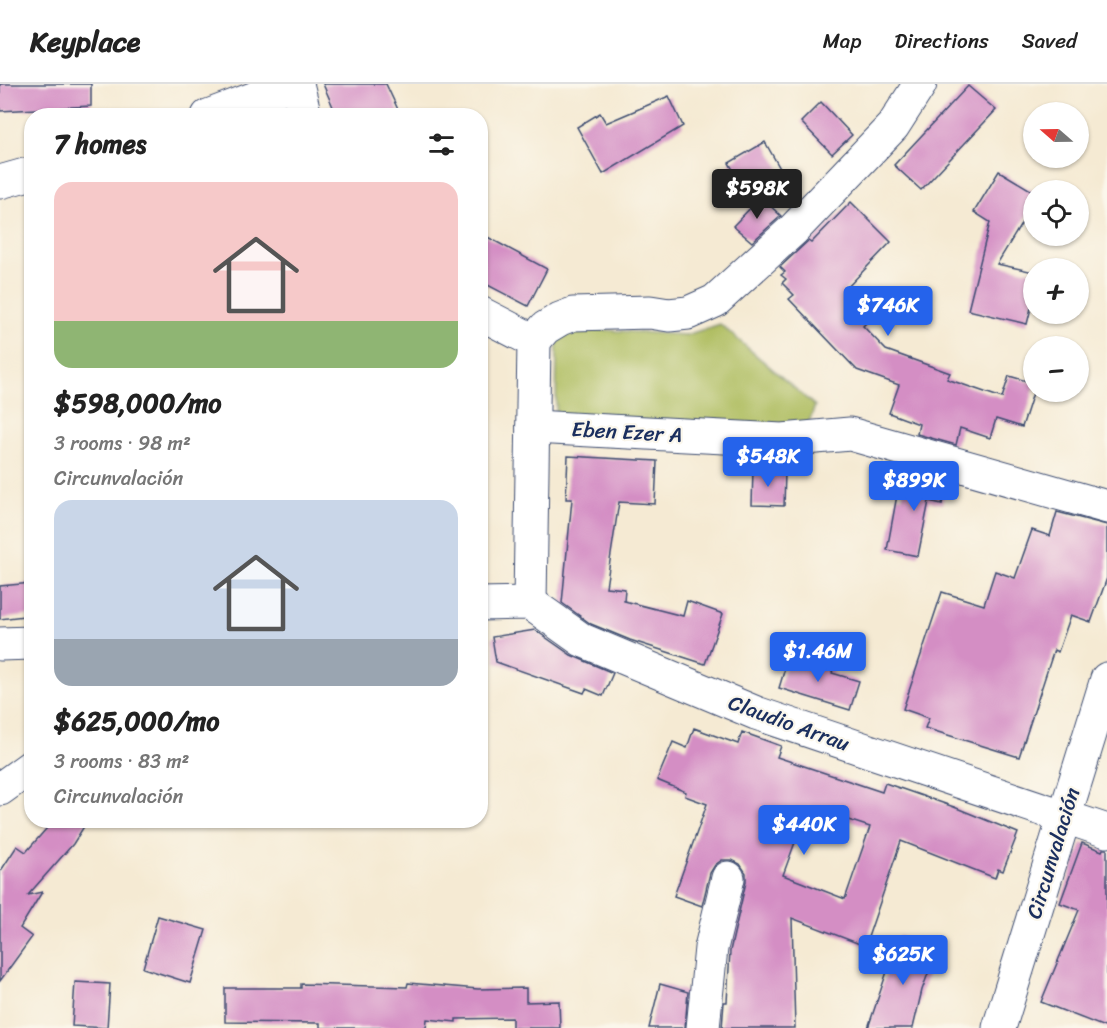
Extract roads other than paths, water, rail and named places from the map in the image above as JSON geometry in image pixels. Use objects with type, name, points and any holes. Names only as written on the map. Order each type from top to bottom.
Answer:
[{"type":"street","points":[[229,108],[292,84]]},
{"type":"street","points":[[297,84],[303,108]]},
{"type":"street","points":[[488,604],[530,603],[534,341],[545,328],[573,314],[650,312],[669,315],[688,313],[715,301],[793,230],[893,126],[920,84]]},
{"type":"street","points":[[0,183],[24,176]]},
{"type":"street","points":[[0,183],[24,184]]},
{"type":"street","points":[[488,317],[534,341]]},
{"type":"street","name":"Eben Ezer A","points":[[533,427],[782,440],[850,434],[1107,507]]},
{"type":"street","name":"Claudio Arrau","points":[[530,603],[582,640],[756,713],[1107,831]]},
{"type":"street","points":[[0,644],[24,643]]},
{"type":"street","name":"Circunvalación","points":[[999,1028],[1107,679]]},
{"type":"street","points":[[0,789],[24,772]]},
{"type":"street","points":[[703,1028],[711,948],[728,878]]}]
